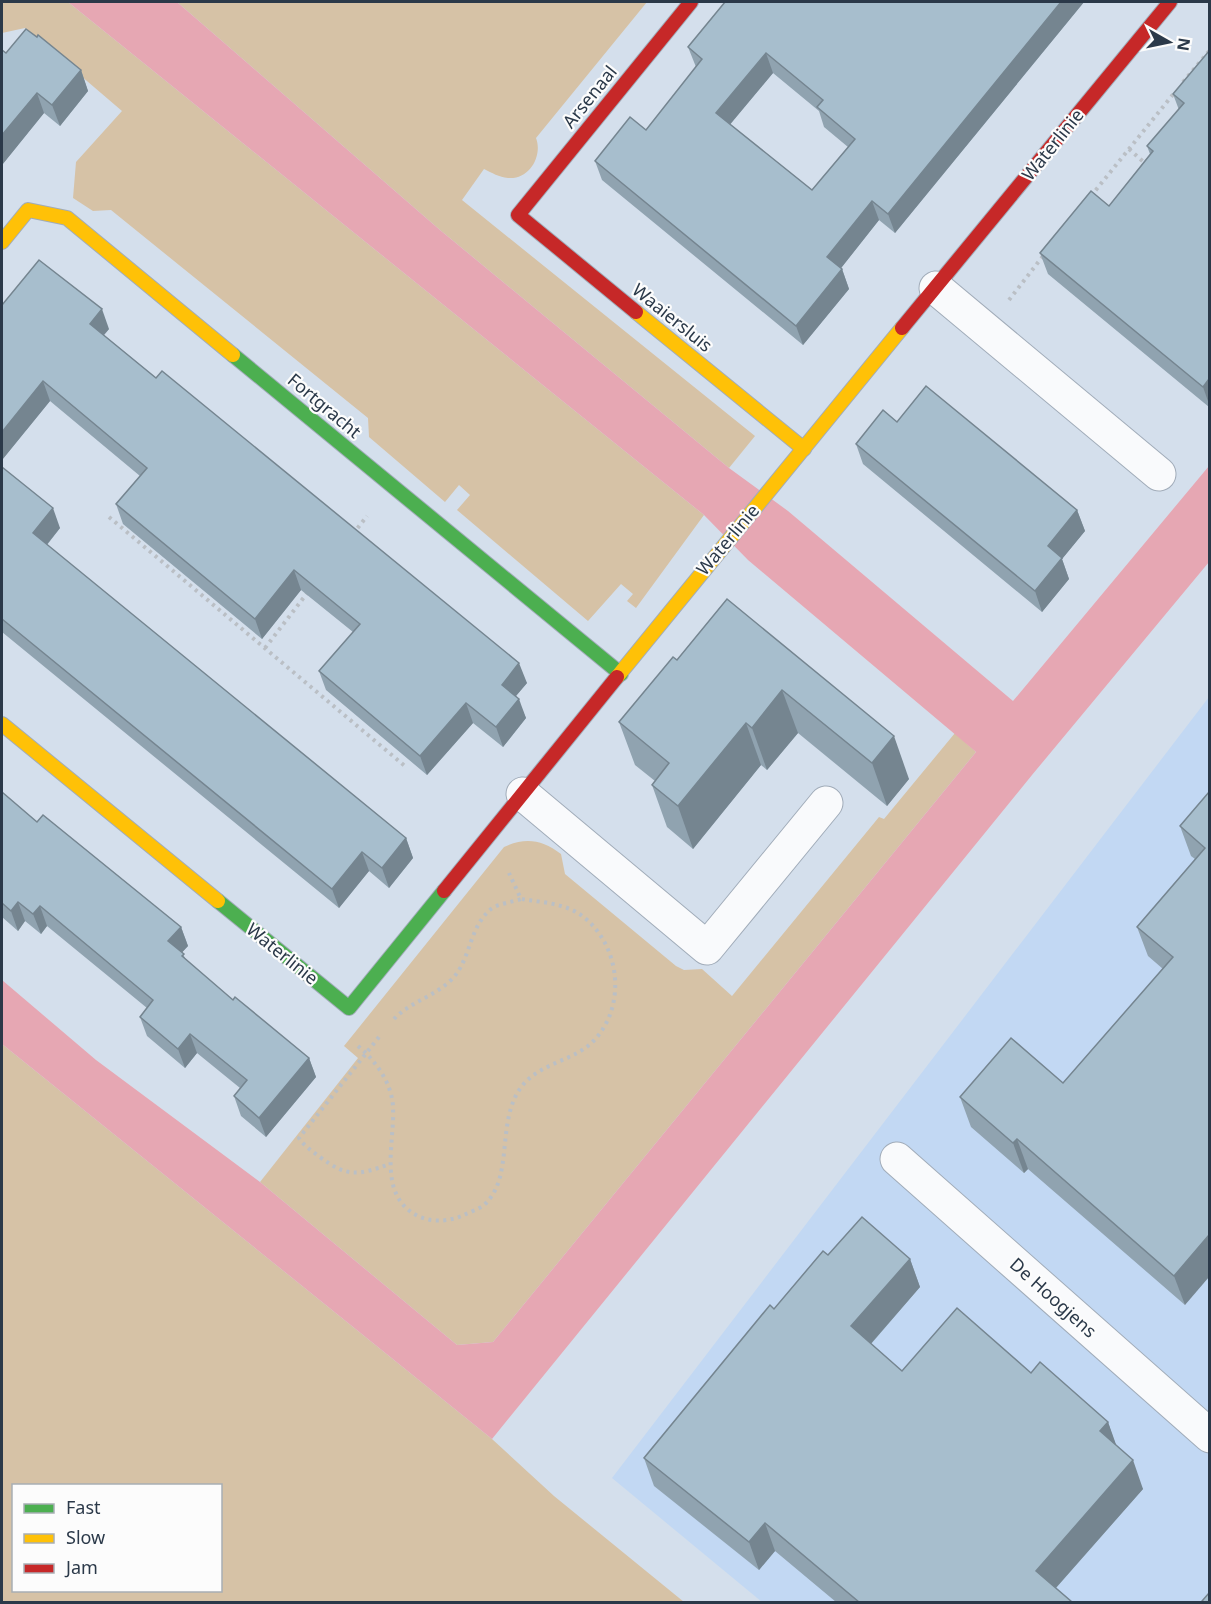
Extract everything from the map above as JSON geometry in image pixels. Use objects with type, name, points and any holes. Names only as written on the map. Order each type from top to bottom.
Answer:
[{"type":"street","name":"Arsenaal","points":[[518,215],[691,2]]},
{"type":"street","name":"Waterlinie","points":[[2,724],[349,1008],[704,569],[1170,2]]},
{"type":"street","name":"Fortgracht","points":[[2,242],[28,210],[68,218],[621,674]]},
{"type":"street","name":"Waaiersluis","points":[[518,215],[804,449]]},
{"type":"street","points":[[936,288],[1159,474]]},
{"type":"street","points":[[523,794],[707,948],[826,803]]},
{"type":"street","name":"De Hoogjens","points":[[897,1159],[1209,1436]]},
{"type":"path","points":[[1086,203],[1209,50]]},
{"type":"path","points":[[1129,149],[1156,172]]},
{"type":"path","points":[[986,329],[1050,248]]},
{"type":"path","points":[[349,539],[391,485]]},
{"type":"path","points":[[109,517],[406,767]]},
{"type":"path","points":[[265,648],[314,584]]},
{"type":"path","points":[[483,844],[508,870],[521,899]]},
{"type":"path","points":[[349,1008],[345,1035],[366,1052],[384,1075],[393,1105],[390,1178],[403,1206],[421,1217],[440,1222],[458,1218],[484,1205],[500,1182],[506,1125],[522,1086],[538,1072],[581,1051],[597,1037],[608,1017],[614,999],[610,950],[595,926],[577,912],[554,904],[521,899],[492,908],[478,924],[461,966],[451,980],[404,1009],[391,1022]]},
{"type":"path","points":[[385,1029],[299,1138],[303,1144],[334,1167],[349,1174],[362,1173],[390,1164]]},
{"type":"shaded area","points":[[2,2],[68,2],[704,515],[636,608],[627,601],[633,594],[621,584],[588,621],[457,510],[470,495],[459,485],[445,502],[369,437],[368,418],[111,210],[93,211],[73,198],[76,162],[122,111],[25,28],[2,33]]},
{"type":"shaded area","points":[[68,2],[177,2],[440,230],[729,468],[788,511],[1013,701],[1209,466],[1209,562],[1032,775],[492,1439],[2,1044],[2,980],[96,1060],[260,1182],[457,1345],[493,1342],[976,752],[748,560],[704,515]]},
{"type":"shaded area","points":[[177,2],[647,2],[536,138],[538,152],[528,171],[516,178],[508,178],[484,169],[462,200],[755,436],[729,468],[440,230]]},
{"type":"shaded area","points":[[1209,697],[1209,1602],[762,1602],[612,1478]]},
{"type":"shaded area","points":[[955,733],[976,752],[493,1342],[457,1345],[260,1182],[358,1058],[344,1046],[504,847],[527,841],[554,849],[561,854],[565,874],[676,966],[684,970],[702,969],[732,996],[879,817],[884,819]]},
{"type":"shaded area","points":[[2,1044],[492,1439],[554,1496],[684,1602],[2,1602]]},
{"type":"building","points":[[725,2],[1061,2],[888,214],[872,201],[827,257],[842,269],[796,326],[595,161],[630,117],[646,130],[702,59],[688,47]],"holes":[[[766,53],[823,100],[817,107],[855,139],[812,190],[716,113]]]},
{"type":"building","points":[[26,29],[37,37],[38,35],[81,70],[52,105],[37,93],[2,135],[2,50],[6,53]]},
{"type":"building","points":[[1209,51],[1209,379],[1203,387],[1040,253],[1091,191],[1109,206],[1153,151],[1147,146],[1184,103],[1173,94]]},
{"type":"building","points":[[39,260],[102,309],[90,324],[156,378],[162,371],[519,663],[502,685],[519,699],[496,727],[466,703],[420,756],[319,671],[360,624],[294,570],[255,619],[116,504],[147,468],[43,381],[2,432],[2,305]]},
{"type":"building","points":[[926,386],[1077,510],[1048,546],[1062,558],[1035,591],[856,444],[883,410],[897,422]]},
{"type":"building","points":[[2,467],[53,508],[33,533],[406,838],[382,868],[362,852],[332,889],[2,619]]},
{"type":"building","points":[[727,599],[894,736],[872,763],[782,690],[752,728],[746,723],[678,806],[652,785],[669,763],[619,722],[673,657],[677,660]]},
{"type":"building","points":[[2,792],[37,822],[43,815],[181,927],[168,941],[184,954],[182,956],[233,1000],[235,997],[309,1058],[259,1118],[234,1096],[247,1080],[190,1034],[178,1049],[140,1017],[153,1000],[40,906],[33,914],[18,902],[11,911],[2,903]]},
{"type":"building","points":[[1209,792],[1209,1235],[1174,1276],[1017,1139],[1013,1143],[960,1097],[1011,1038],[1063,1083],[1173,957],[1137,927],[1205,848],[1180,826]]},
{"type":"building","points":[[862,1217],[910,1259],[851,1326],[902,1371],[957,1308],[1031,1373],[1040,1362],[1108,1422],[1100,1431],[1133,1460],[1036,1571],[1072,1602],[859,1602],[765,1523],[749,1542],[644,1458],[770,1305],[774,1309],[823,1251],[828,1255]]},
{"type":"building","points":[[1209,1593],[1209,1602],[1202,1601]]},
{"type":"traffic: fast","points":[[233,355],[621,674]]},
{"type":"traffic: fast","points":[[218,901],[349,1008],[444,891]]},
{"type":"traffic: slow","points":[[2,242],[28,210],[67,218],[233,355]]},
{"type":"traffic: slow","points":[[636,312],[804,449]]},
{"type":"traffic: slow","points":[[617,677],[902,328]]},
{"type":"traffic: slow","points":[[2,724],[218,901]]},
{"type":"traffic: jam","points":[[636,312],[518,215],[691,2]]},
{"type":"traffic: jam","points":[[902,328],[1170,2]]},
{"type":"traffic: jam","points":[[444,891],[617,677]]}]
